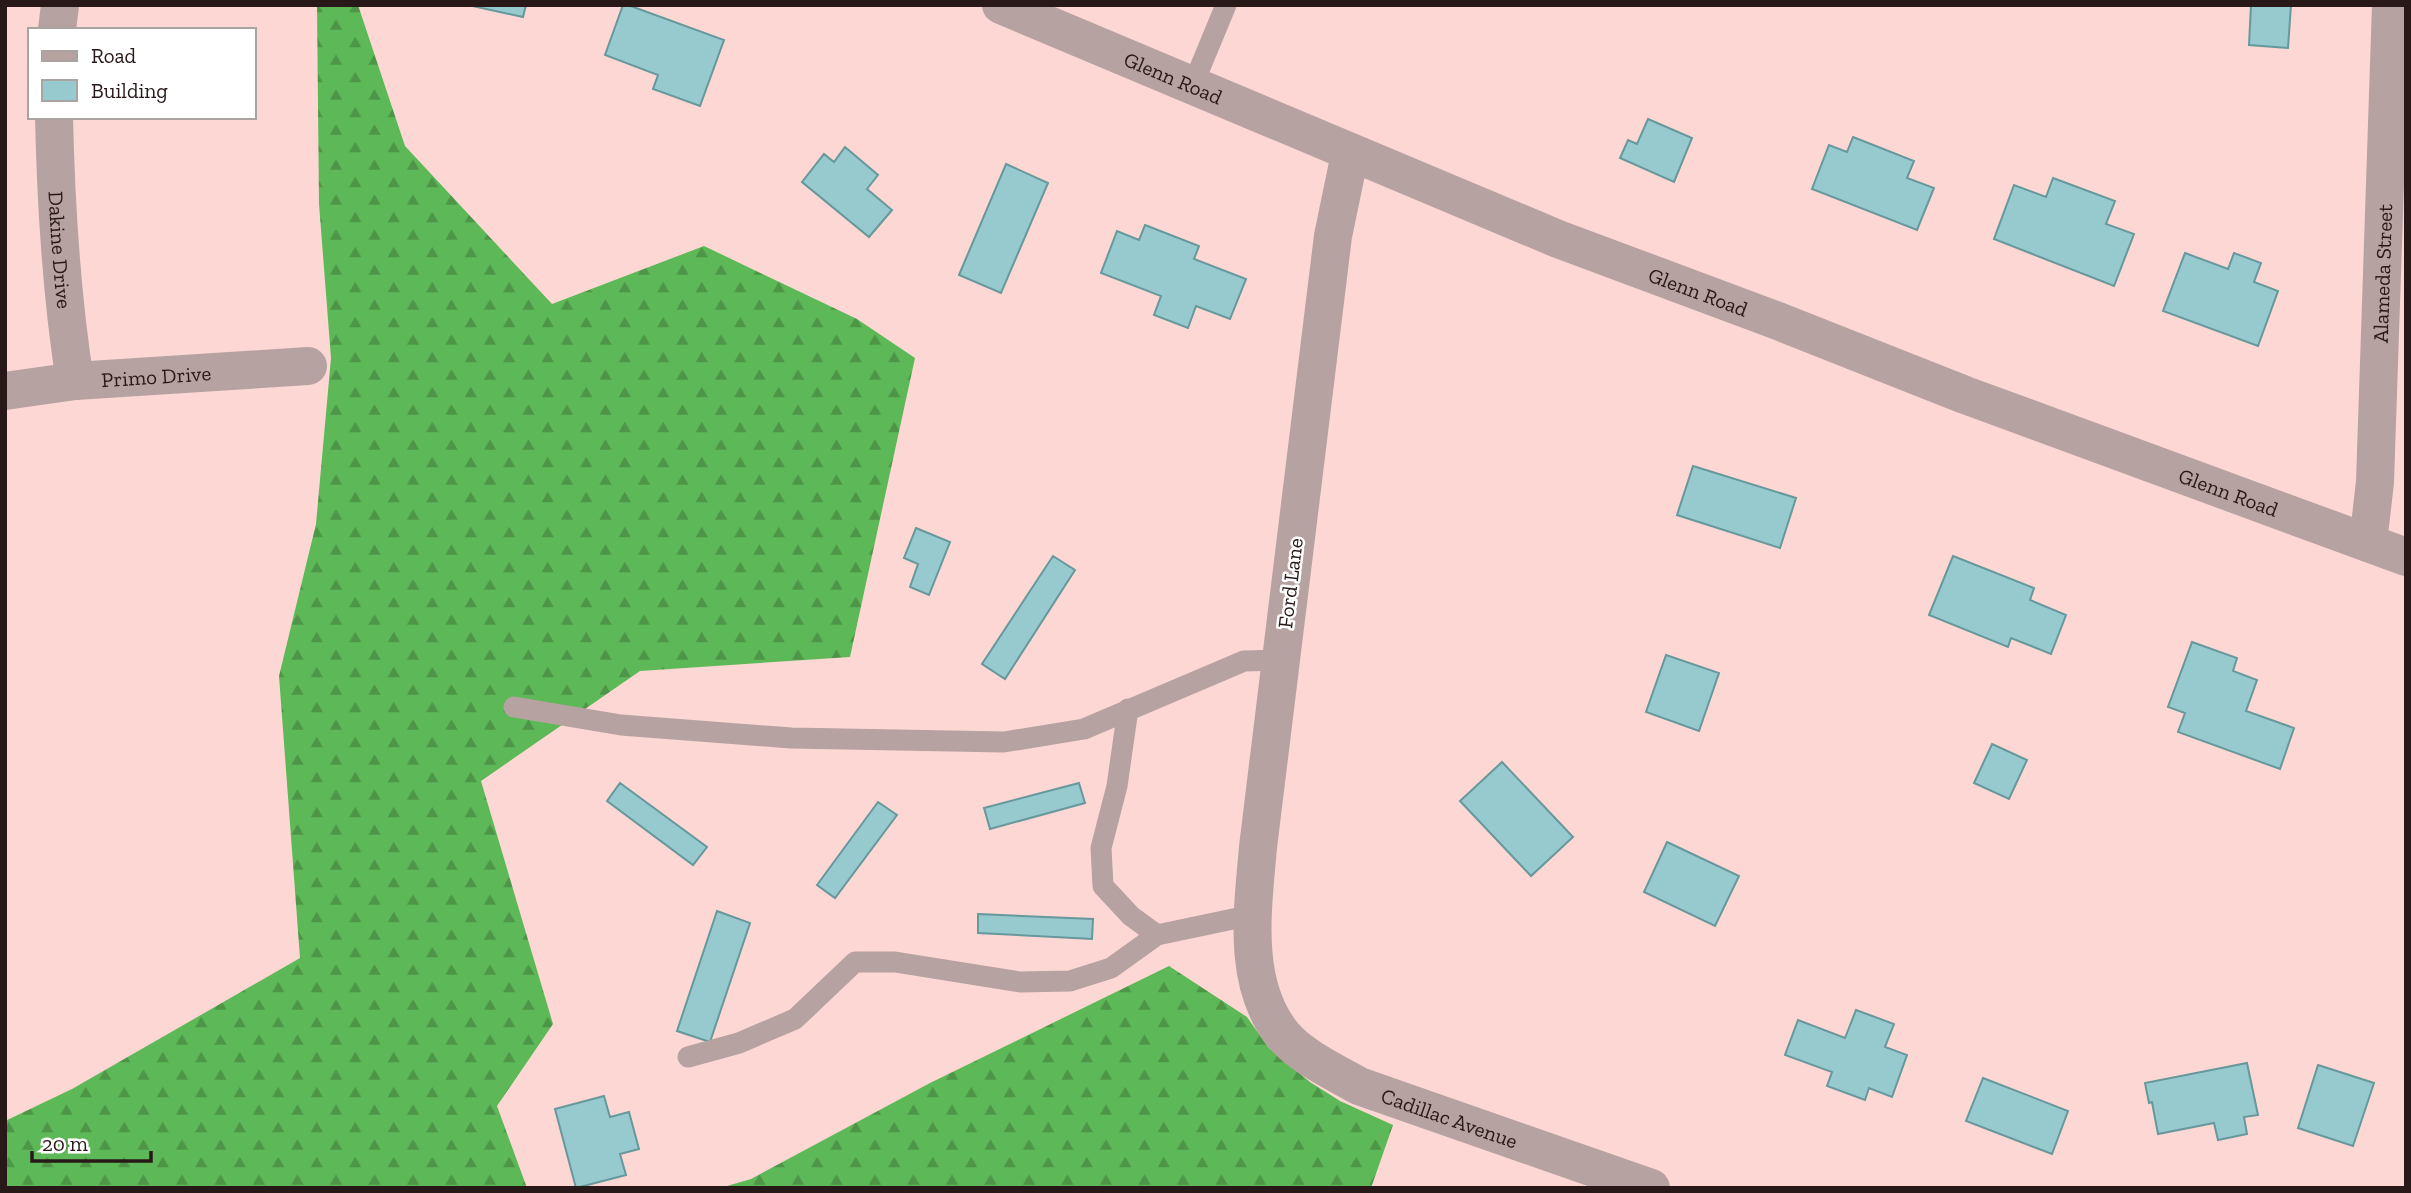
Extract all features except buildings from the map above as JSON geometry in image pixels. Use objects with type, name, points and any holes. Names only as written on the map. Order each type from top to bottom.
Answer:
[{"type":"street","points":[[57,28],[60,5]]},
{"type":"street","name":"Glenn Road","points":[[1001,5],[1558,239],[1778,321],[1978,400],[2406,557]]},
{"type":"street","name":"Alameda Street","points":[[2368,543],[2375,482],[2391,5]]},
{"type":"street","name":"Dakine Drive","points":[[54,119],[63,298],[75,381]]},
{"type":"street","name":"Ford Lane","points":[[1269,1013],[1257,978],[1252,947],[1252,915],[1280,660],[1333,236],[1350,153]]},
{"type":"street","name":"Primo Drive","points":[[5,391],[75,381],[308,366]]},
{"type":"street","name":"Cadillac Avenue","points":[[1269,1013],[1284,1036],[1319,1064],[1359,1086],[1651,1188]]},
{"type":"lane","points":[[1192,86],[1226,5]]},
{"type":"lane","points":[[514,707],[634,726],[791,738],[1004,743],[1084,729],[1244,661],[1280,660]]},
{"type":"lane","points":[[1128,709],[1117,786],[1101,848],[1103,886],[1131,916],[1157,935]]},
{"type":"lane","points":[[688,1057],[739,1043],[795,1019],[855,962],[895,962],[1020,982],[1070,981],[1111,968],[1157,935],[1252,915]]},
{"type":"green space","points":[[317,5],[358,5],[405,146],[552,304],[704,246],[857,319],[915,358],[850,657],[640,671],[481,781],[553,1024],[497,1106],[527,1188],[5,1188],[5,1121],[72,1089],[300,958],[279,676],[316,524],[331,358],[319,204]]},
{"type":"green space","points":[[1169,966],[1247,1017],[1269,1048],[1310,1082],[1340,1101],[1393,1125],[1371,1188],[720,1188],[751,1179],[930,1083]]}]
